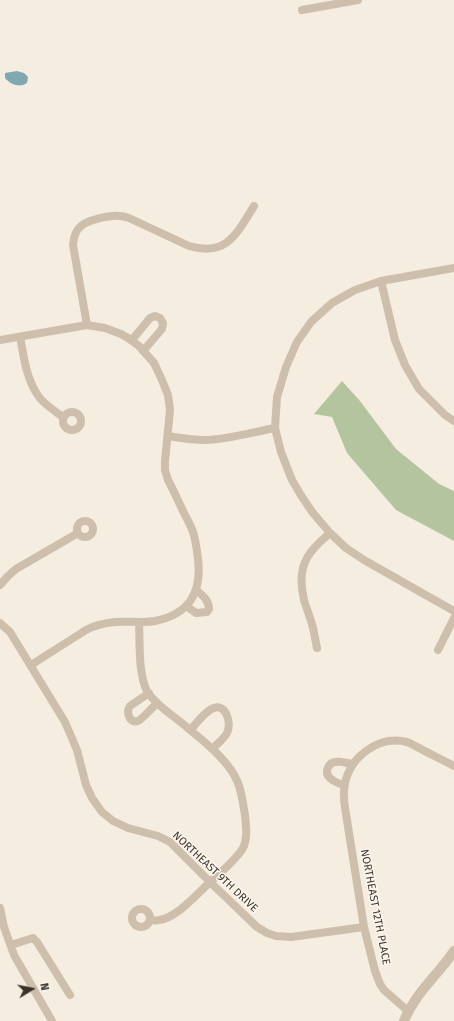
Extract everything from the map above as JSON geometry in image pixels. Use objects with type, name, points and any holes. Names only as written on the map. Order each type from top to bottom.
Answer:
[{"type":"street","points":[[302,10],[358,0]]},
{"type":"street","points":[[87,325],[73,245],[74,236],[78,228],[84,223],[92,220],[122,216],[189,246],[197,248],[211,248],[220,246],[232,238],[244,223],[254,206]]},
{"type":"street","points":[[454,268],[381,281],[355,290],[332,303],[311,322],[297,342],[286,367],[277,397],[275,428],[281,452],[292,480],[313,513],[330,533],[346,548],[364,560],[454,611]]},
{"type":"street","points":[[381,281],[395,340],[405,365],[419,389],[445,415],[454,421]]},
{"type":"street","points":[[0,340],[87,325],[105,328],[121,334],[138,346],[154,363],[168,395],[170,410],[164,461],[165,470],[168,480],[193,531],[197,546],[199,568],[198,580],[196,590],[186,606],[166,617],[154,621],[102,623],[94,626],[31,665]]},
{"type":"street","points":[[20,337],[28,374],[39,397],[63,417]]},
{"type":"street","points":[[168,436],[192,440],[205,440],[218,439],[275,428]]},
{"type":"street","points":[[0,585],[16,569],[78,533]]},
{"type":"street","points":[[317,648],[312,624],[304,601],[302,589],[303,567],[307,558],[330,533]]},
{"type":"street","points":[[186,606],[196,613],[207,612],[210,609],[207,600],[196,590]]},
{"type":"street","points":[[438,650],[454,618]]},
{"type":"street","points":[[139,622],[141,671],[143,682],[149,694],[152,699],[212,749],[227,765],[235,776],[238,784],[246,826],[246,838],[243,848],[232,861],[180,910],[167,918],[158,921],[150,920]]},
{"type":"street","name":"NORTHEAST 9TH DRIVE","points":[[0,623],[10,632],[65,722],[77,750],[86,785],[92,798],[102,812],[113,821],[128,828],[158,836],[170,842],[257,927],[267,933],[276,936],[291,936],[364,927]]},
{"type":"street","points":[[149,694],[128,708],[130,719],[134,721],[139,720],[157,703]]},
{"type":"street","points":[[190,730],[212,708],[218,707],[224,710],[226,712],[229,728],[226,735],[212,749]]},
{"type":"street","points":[[352,764],[336,762],[327,768],[327,774],[331,779],[344,785],[352,764],[365,751],[385,742],[396,741],[408,742],[454,766]]},
{"type":"street","name":"NORTHEAST 12TH PLACE","points":[[344,785],[344,800],[364,927],[375,971],[384,990],[408,1011]]},
{"type":"street","points":[[0,908],[4,927],[14,955],[52,1021]]},
{"type":"street","points":[[11,946],[33,938],[70,995]]},
{"type":"street","points":[[404,1021],[408,1011],[422,989],[454,951]]},
{"type":"green space","points":[[342,381],[360,401],[396,449],[439,484],[454,491],[454,541],[396,510],[347,453],[332,417],[314,414]]},
{"type":"water","points":[[17,71],[24,73],[28,77],[27,83],[24,85],[16,85],[5,78],[5,73]]}]
